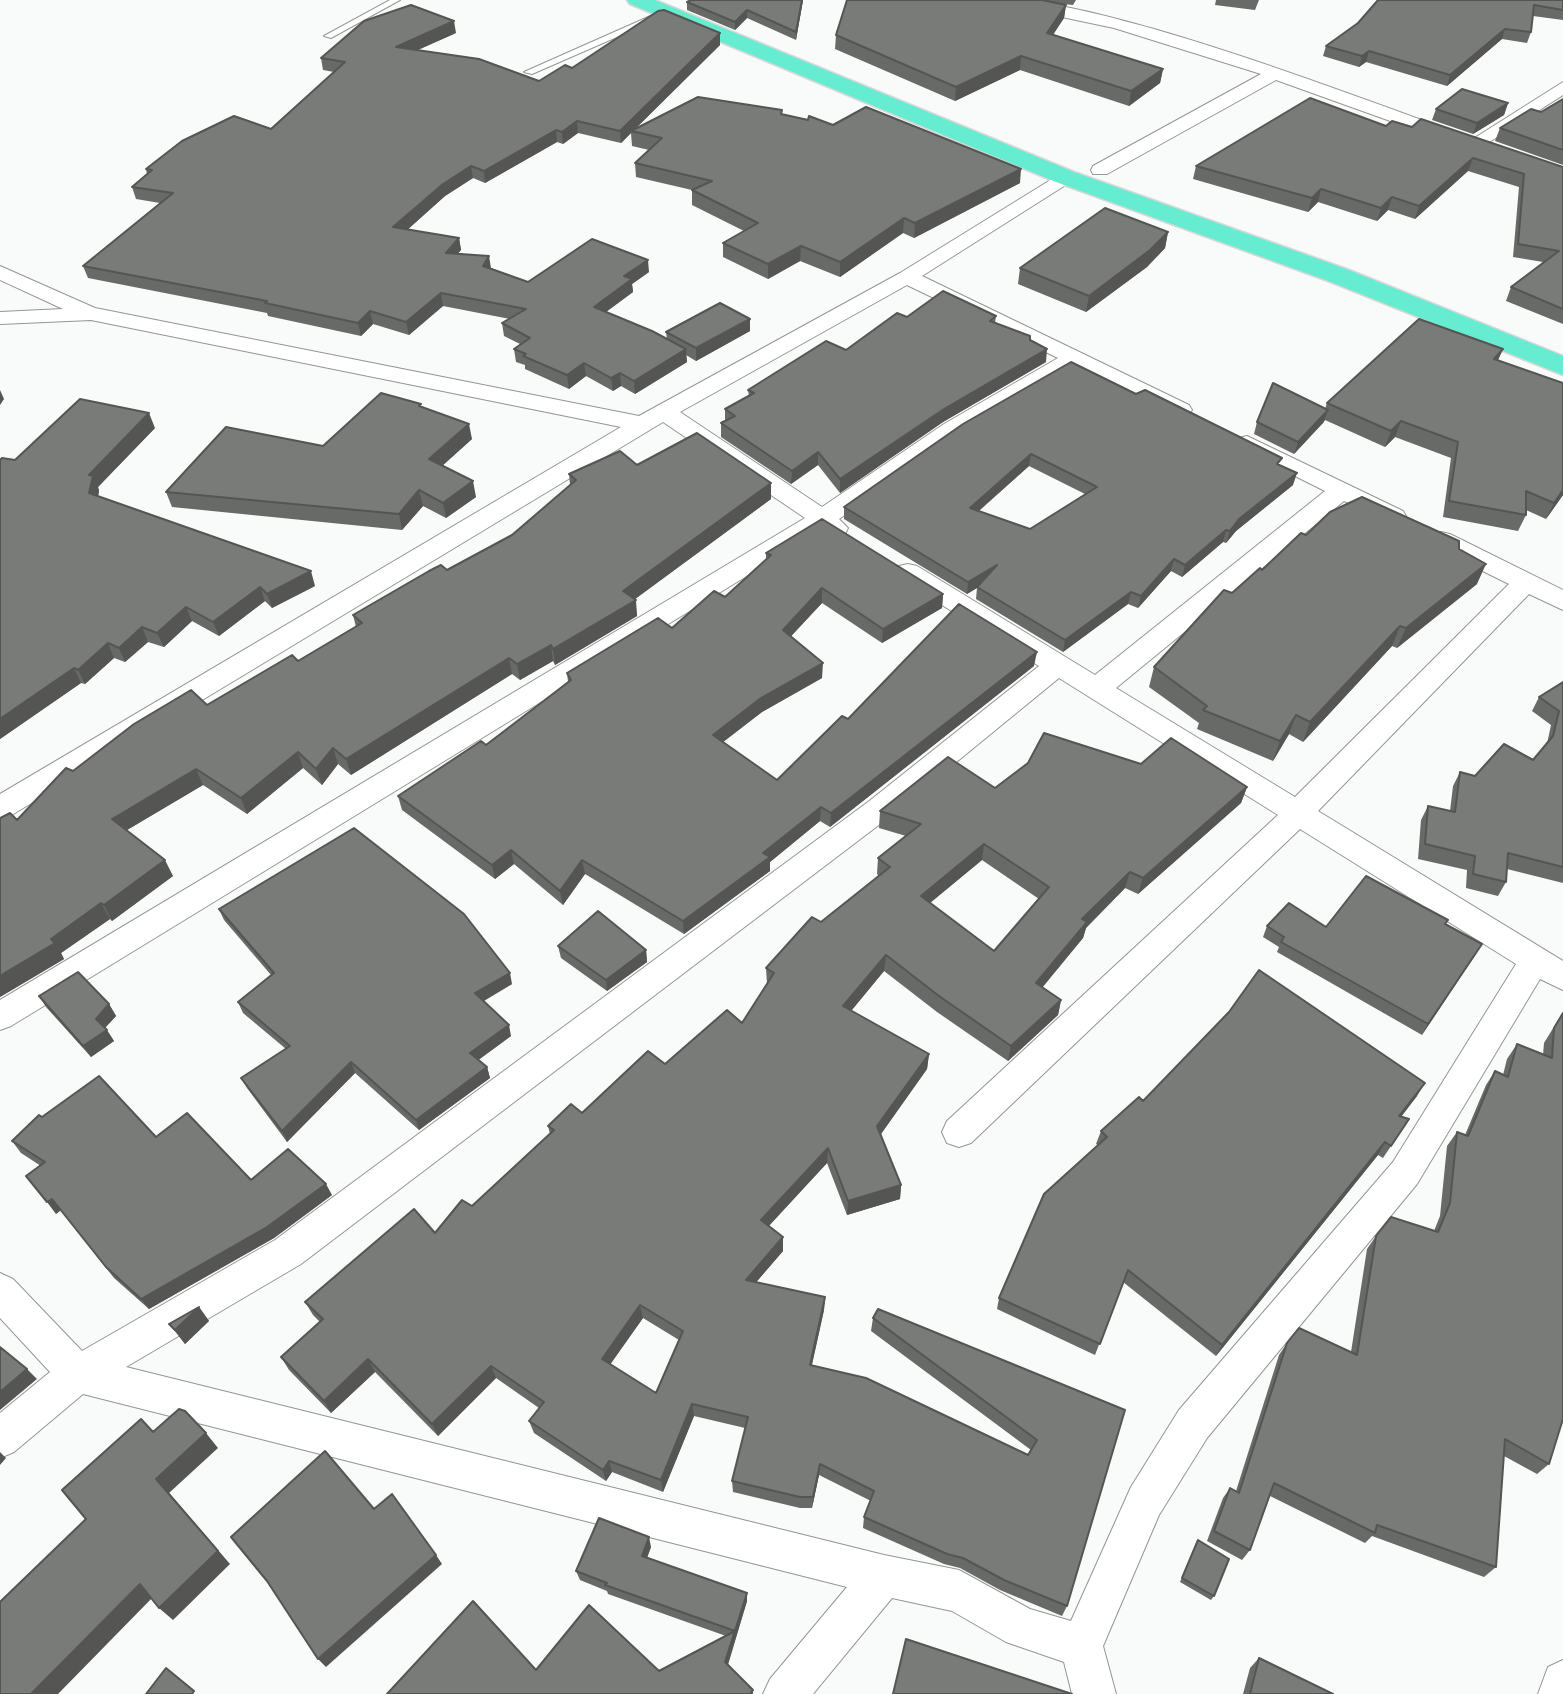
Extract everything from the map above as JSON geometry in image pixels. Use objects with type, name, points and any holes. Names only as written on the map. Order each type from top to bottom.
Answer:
[{"type":"main road","points":[[637,0],[673,6],[1100,170],[1463,304],[1563,345]]},
{"type":"main road","points":[[673,6],[1065,177],[1340,276],[1563,366]]},
{"type":"street","points":[[1005,0],[1060,9],[1186,43],[1499,153]]},
{"type":"street","points":[[1100,170],[1274,74]]},
{"type":"street","points":[[1474,144],[1563,86]]},
{"type":"street","points":[[0,807],[653,418],[907,277],[1065,177]]},
{"type":"street","points":[[0,272],[91,314]]},
{"type":"street","points":[[907,277],[1197,418]]},
{"type":"street","points":[[0,318],[91,314],[653,418],[857,541]]},
{"type":"street","points":[[0,1016],[822,519],[952,429],[1076,357]]},
{"type":"street","points":[[1233,436],[1563,601]]},
{"type":"street","points":[[1096,689],[1342,490]]},
{"type":"street","points":[[881,556],[1550,968],[1405,1173],[1193,1424],[1145,1501],[1082,1646],[1094,1694]]},
{"type":"street","points":[[959,1132],[1297,814],[1525,583]]},
{"type":"street","points":[[0,1438],[78,1374],[288,1252],[878,810],[1058,665]]},
{"type":"street","points":[[0,1291],[78,1374],[884,1576],[959,1591],[1021,1627],[1082,1646]]},
{"type":"street","points":[[785,1694],[884,1576]]},
{"type":"street","points":[[1560,1694],[1563,1682]]},
{"type":"lane","points":[[328,36],[396,0]]},
{"type":"lane","points":[[529,72],[673,6]]},
{"type":"building","points":[[802,0],[796,32],[747,10],[735,22],[687,2]]},
{"type":"building","points":[[847,0],[1042,0],[1066,5],[1047,33],[1163,69],[1131,91],[1021,56],[956,87],[836,35]]},
{"type":"building","points":[[1378,0],[1563,0],[1563,10],[1534,5],[1531,32],[1505,29],[1450,75],[1369,51],[1362,56],[1326,46],[1358,23]]},
{"type":"building","points":[[411,5],[454,21],[396,47],[479,59],[539,81],[565,65],[572,68],[658,11],[664,10],[720,33],[620,131],[577,121],[562,132],[556,130],[484,171],[471,166],[443,184],[393,227],[459,238],[446,253],[489,256],[483,266],[528,282],[592,239],[648,260],[624,276],[632,279],[594,307],[652,331],[686,349],[634,381],[620,373],[611,378],[584,363],[567,375],[523,356],[526,354],[514,349],[530,338],[502,323],[526,309],[441,293],[406,322],[370,311],[358,323],[265,303],[267,301],[83,266],[173,193],[132,187],[152,170],[146,169],[182,141],[234,116],[271,129],[345,62],[321,58],[364,21]]},
{"type":"building","points":[[1462,89],[1508,103],[1477,123],[1436,109]]},
{"type":"building","points":[[698,97],[782,110],[781,114],[808,120],[809,116],[833,125],[866,107],[1021,169],[915,223],[904,218],[840,262],[801,246],[768,264],[723,243],[758,223],[692,190],[712,181],[635,163],[662,138],[631,131]]},
{"type":"building","points":[[1310,98],[1386,126],[1392,121],[1412,127],[1421,119],[1563,167],[1563,309],[1511,287],[1559,251],[1518,244],[1524,174],[1473,158],[1419,206],[1392,197],[1381,208],[1321,189],[1312,198],[1196,166]]},
{"type":"building","points":[[1563,99],[1563,150],[1500,128],[1531,109],[1541,112]]},
{"type":"building","points":[[1105,208],[1168,232],[1150,250],[1089,296],[1020,268]]},
{"type":"building","points":[[943,291],[996,316],[990,321],[1030,336],[1030,340],[1047,349],[944,409],[840,479],[818,452],[792,471],[721,423],[735,416],[725,409],[754,393],[748,390],[826,341],[846,350],[897,313],[907,317]]},
{"type":"building","points":[[720,303],[750,319],[696,348],[666,332]]},
{"type":"building","points":[[1419,319],[1503,349],[1494,359],[1563,383],[1563,490],[1554,503],[1526,491],[1526,515],[1449,501],[1458,442],[1401,421],[1391,431],[1327,403]]},
{"type":"building","points":[[1071,362],[1136,394],[1145,390],[1282,458],[1277,464],[1297,473],[1239,519],[1230,531],[1226,530],[1185,565],[1174,559],[1141,596],[1131,592],[1065,640],[977,587],[997,565],[968,582],[844,507],[963,424]],"holes":[[[1031,454],[1097,487],[1030,529],[970,508]]]},
{"type":"building","points":[[1273,383],[1328,410],[1298,442],[1257,422]]},
{"type":"building","points":[[381,393],[421,404],[419,406],[469,424],[429,459],[473,481],[443,503],[419,490],[399,514],[166,492],[226,427],[323,446]]},
{"type":"building","points":[[80,399],[149,413],[89,475],[93,476],[89,493],[311,571],[267,594],[260,587],[213,622],[186,607],[157,633],[142,627],[119,648],[108,643],[78,670],[74,668],[0,719],[0,460],[15,460]]},
{"type":"building","points":[[697,433],[771,483],[623,591],[636,600],[553,649],[551,645],[517,664],[509,658],[346,759],[333,748],[316,769],[298,752],[241,798],[196,769],[112,819],[165,860],[104,905],[101,903],[51,939],[55,943],[0,976],[0,818],[10,813],[17,820],[66,768],[73,771],[134,724],[191,690],[207,705],[292,655],[298,661],[362,623],[353,615],[429,571],[441,565],[447,570],[512,535],[576,480],[569,474],[620,451],[637,465]]},
{"type":"building","points":[[1362,497],[1459,541],[1459,549],[1486,564],[1406,628],[1400,626],[1310,722],[1296,715],[1280,741],[1203,710],[1207,706],[1154,667],[1224,590],[1232,593],[1260,568],[1262,570],[1301,533],[1306,535],[1330,512]]},
{"type":"building","points":[[822,519],[943,594],[883,629],[822,588],[783,630],[823,663],[761,698],[713,735],[777,780],[842,716],[848,719],[959,604],[1037,652],[831,813],[821,807],[763,853],[770,857],[683,921],[582,860],[560,891],[511,850],[492,865],[398,796],[481,741],[486,745],[571,680],[567,673],[658,618],[672,628],[714,591],[725,597],[771,555],[766,553]]},
{"type":"building","points":[[1563,682],[1563,867],[1508,853],[1506,882],[1473,874],[1475,856],[1425,844],[1428,806],[1455,812],[1460,772],[1475,776],[1504,744],[1533,760],[1553,736],[1559,711],[1539,697]]},
{"type":"building","points":[[1044,733],[1141,764],[1171,738],[1247,787],[1143,878],[1130,872],[1082,919],[1087,922],[1036,983],[1061,1000],[1011,1046],[886,955],[843,1006],[929,1054],[877,1126],[901,1185],[848,1201],[828,1148],[761,1220],[783,1237],[746,1280],[825,1297],[810,1365],[866,1378],[1028,1455],[1037,1440],[873,1318],[878,1309],[1125,1410],[1067,1606],[1004,1580],[963,1558],[947,1554],[864,1517],[874,1491],[820,1464],[813,1497],[800,1497],[732,1481],[748,1417],[692,1404],[661,1480],[609,1461],[603,1470],[529,1421],[544,1402],[491,1366],[432,1424],[368,1359],[324,1401],[281,1357],[323,1319],[305,1302],[414,1209],[435,1233],[462,1200],[472,1206],[554,1130],[548,1126],[571,1104],[582,1113],[648,1051],[665,1064],[727,1010],[742,1023],[774,973],[766,968],[812,917],[821,922],[890,867],[878,858],[921,824],[880,811],[948,757],[995,788],[1028,763]],"holes":[[[984,844],[1049,887],[994,951],[921,896]],[[640,1305],[683,1331],[656,1393],[602,1359]]]},
{"type":"building","points":[[354,828],[464,914],[510,973],[475,993],[509,1025],[470,1053],[487,1067],[416,1120],[351,1062],[282,1131],[241,1078],[290,1046],[238,1002],[274,973],[219,909]]},
{"type":"building","points":[[1366,876],[1448,920],[1445,924],[1482,944],[1428,1024],[1281,942],[1284,937],[1267,926],[1289,903],[1326,927]]},
{"type":"building","points":[[598,911],[646,950],[606,980],[558,946]]},
{"type":"building","points":[[1259,970],[1425,1083],[1399,1116],[1409,1119],[1391,1146],[1385,1142],[1222,1345],[1128,1270],[1100,1344],[999,1298],[1044,1194],[1107,1137],[1101,1131],[1139,1097],[1143,1101],[1229,1012]]},
{"type":"building","points":[[78,972],[109,1004],[96,1019],[107,1030],[83,1046],[39,996]]},
{"type":"building","points":[[1563,1013],[1563,1419],[1549,1464],[1505,1439],[1496,1567],[1377,1525],[1375,1533],[1274,1483],[1250,1550],[1214,1531],[1230,1488],[1239,1493],[1287,1343],[1299,1328],[1357,1355],[1376,1236],[1391,1217],[1438,1232],[1450,1203],[1457,1132],[1468,1136],[1495,1071],[1508,1077],[1517,1044],[1552,1058],[1554,1028]]},
{"type":"building","points":[[99,1076],[156,1137],[187,1113],[251,1180],[288,1149],[326,1184],[267,1227],[141,1299],[106,1267],[52,1199],[47,1202],[26,1176],[45,1162],[12,1141],[39,1115],[42,1117]]},
{"type":"building","points":[[199,1307],[175,1330],[169,1324]]},
{"type":"building","points":[[0,1347],[27,1369],[0,1392]]},
{"type":"building","points":[[179,1409],[185,1411],[206,1433],[156,1479],[218,1551],[159,1608],[140,1584],[31,1694],[0,1694],[0,1602],[86,1519],[62,1490],[141,1419],[153,1432]]},
{"type":"building","points":[[325,1451],[374,1509],[392,1494],[436,1555],[318,1659],[267,1581],[231,1537]]},
{"type":"building","points":[[599,1518],[649,1537],[642,1556],[747,1593],[735,1631],[605,1585],[607,1583],[576,1571]]},
{"type":"building","points":[[1198,1540],[1229,1559],[1214,1596],[1182,1578]]},
{"type":"building","points":[[473,1601],[536,1670],[589,1605],[659,1671],[735,1631],[725,1662],[753,1690],[750,1694],[387,1694]]},
{"type":"building","points":[[906,1639],[1072,1694],[893,1694]]},
{"type":"building","points":[[1259,1658],[1333,1694],[1250,1694]]},
{"type":"building","points":[[166,1668],[194,1691],[192,1694],[146,1694]]}]
